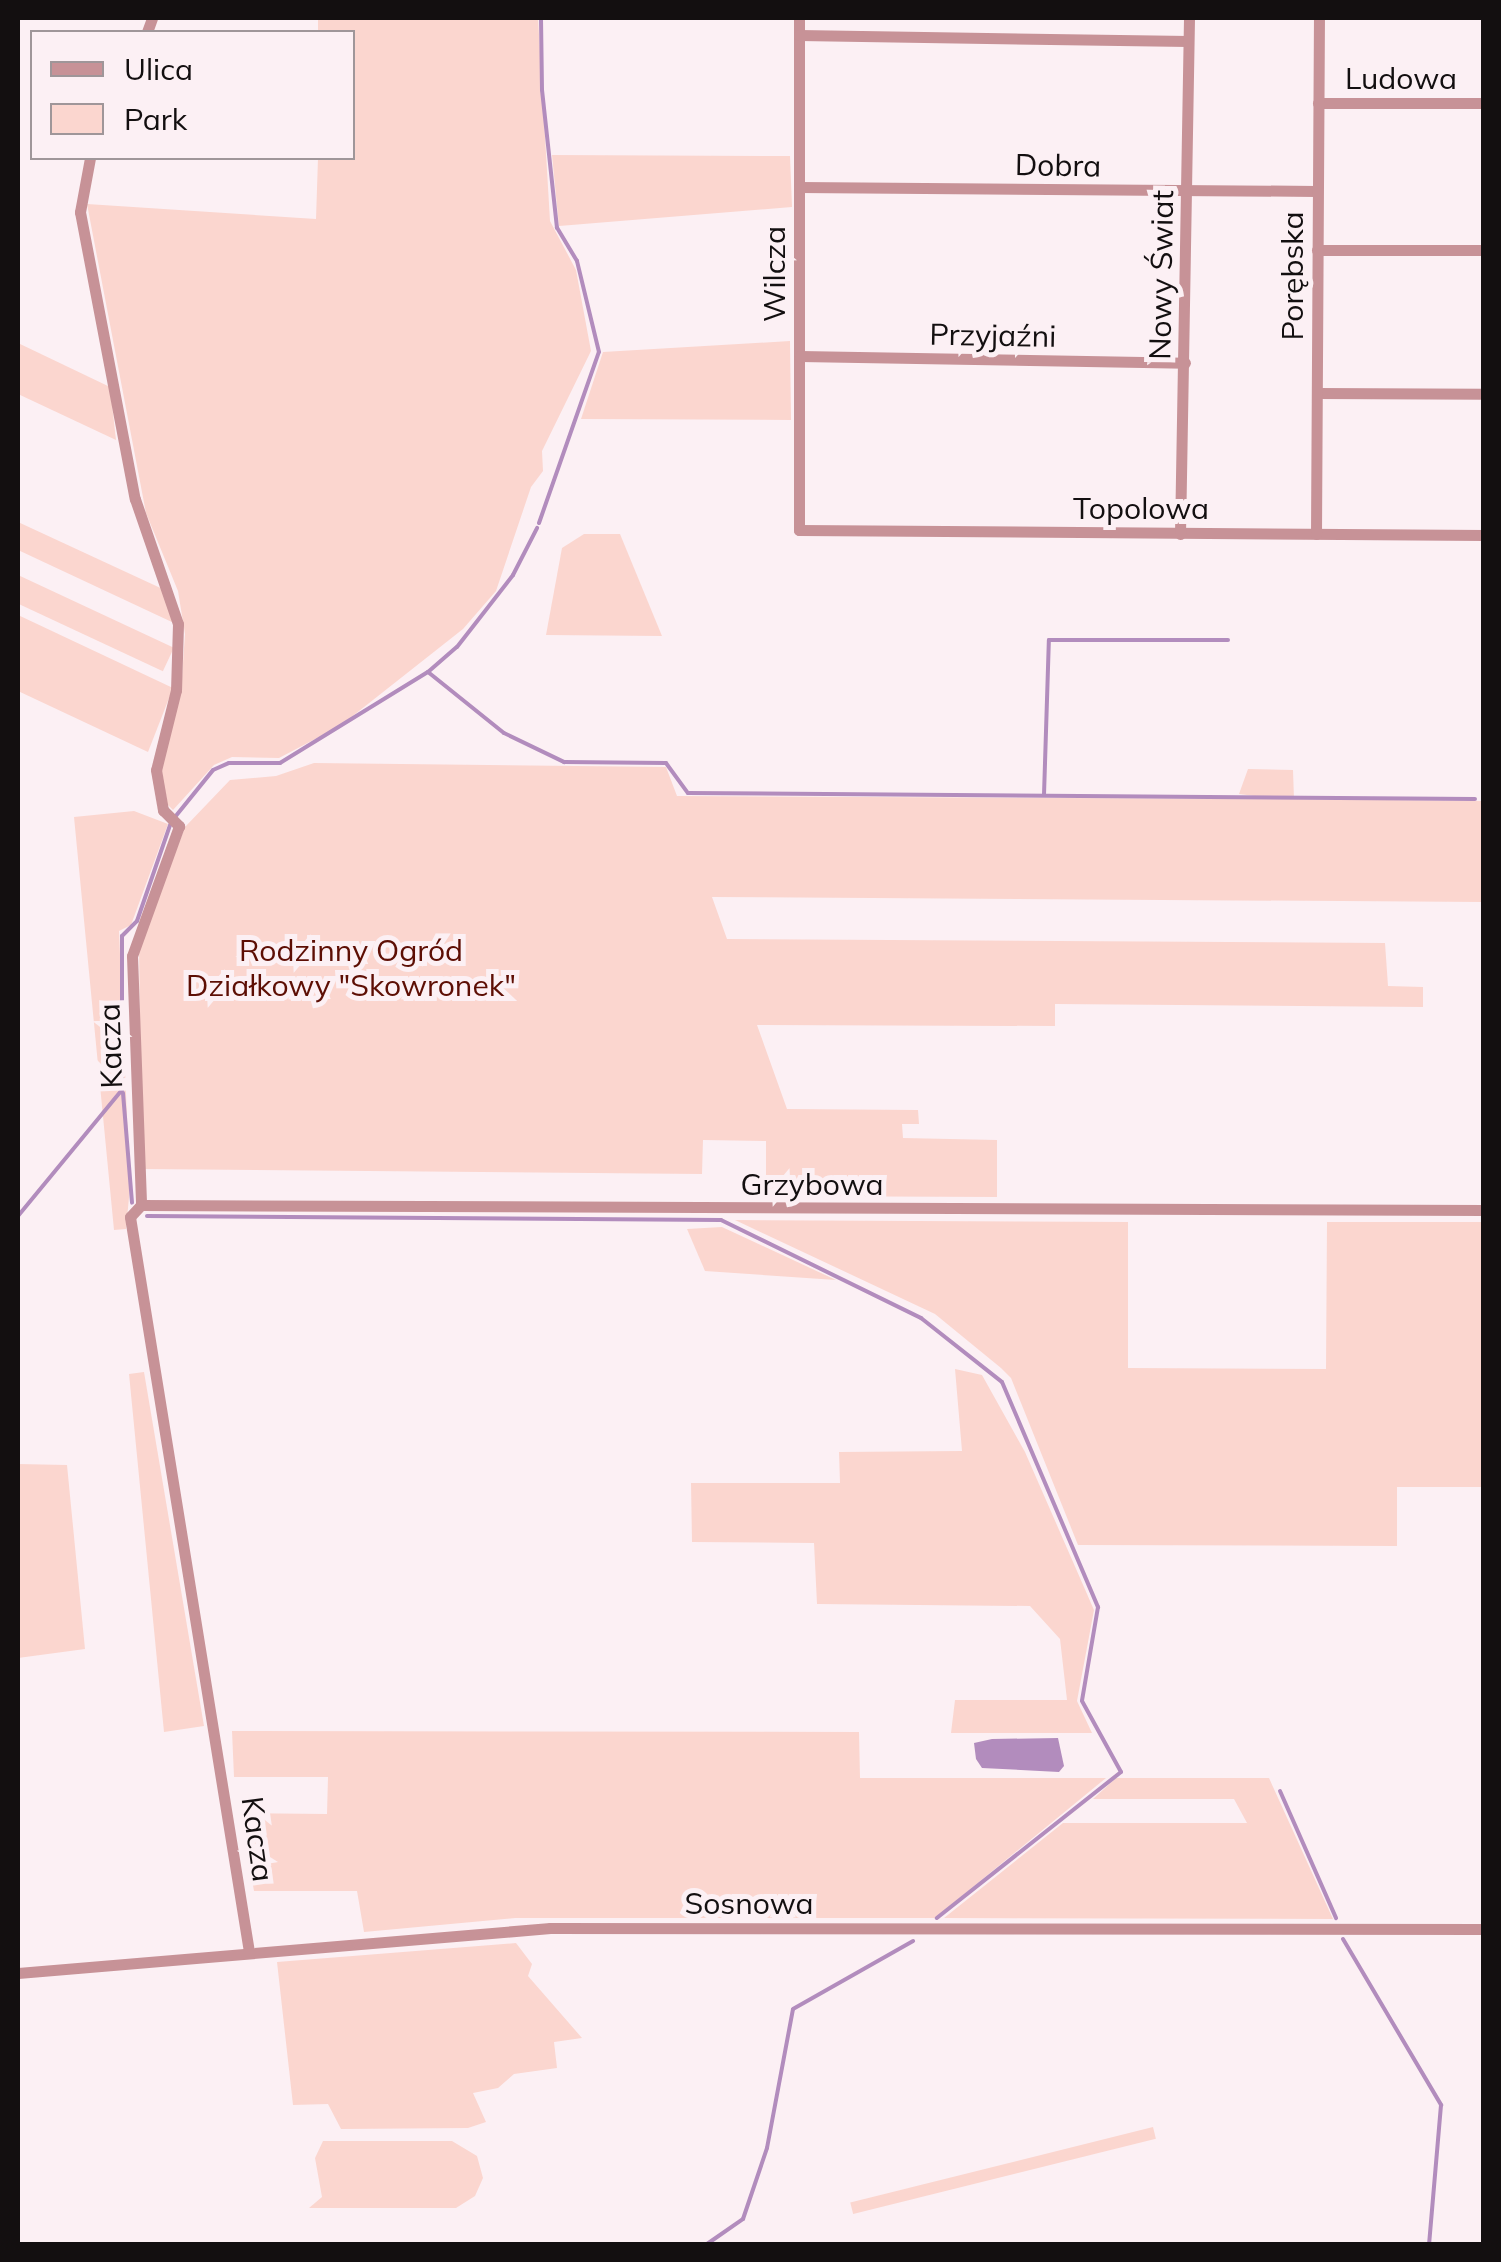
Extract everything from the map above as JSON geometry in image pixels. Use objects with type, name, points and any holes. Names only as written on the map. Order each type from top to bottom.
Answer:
[{"type":"street","name":"Wilcza","points":[[799,530],[800,18]]},
{"type":"street","name":"Nowy Świat","points":[[1180,534],[1189,18]]},
{"type":"street","name":"Porębska","points":[[1316,534],[1319,18]]},
{"type":"street","points":[[799,35],[1188,41]]},
{"type":"street","name":"Ludowa","points":[[1318,103],[1484,103]]},
{"type":"street","name":"Kacza","points":[[90,160],[80,212],[134,499],[178,624],[176,690],[156,770],[162,810],[179,826],[132,956],[141,1205],[130,1217],[249,1952]]},
{"type":"street","name":"Dobra","points":[[799,187],[1316,191]]},
{"type":"street","points":[[1316,250],[1484,250]]},
{"type":"street","name":"Przyjaźni","points":[[800,356],[1184,363]]},
{"type":"street","points":[[1317,393],[1484,394]]},
{"type":"street","name":"Topolowa","points":[[799,530],[1484,535]]},
{"type":"street","name":"Grzybowa","points":[[141,1205],[1484,1210]]},
{"type":"street","name":"Sosnowa","points":[[18,1973],[550,1928],[1484,1929]]},
{"type":"green space","points":[[318,18],[538,18],[550,221],[576,270],[591,351],[542,451],[543,471],[531,487],[496,591],[463,629],[340,726],[279,758],[232,757],[214,765],[173,810],[165,802],[161,769],[181,692],[185,634],[178,591],[146,513],[87,204],[316,219],[318,160],[355,160],[355,30],[318,30]]},
{"type":"green space","points":[[552,155],[790,156],[792,207],[559,226]]},
{"type":"green space","points":[[790,341],[791,420],[581,419],[603,352]]},
{"type":"green space","points":[[18,343],[110,387],[116,440],[18,394]]},
{"type":"green space","points":[[18,522],[167,591],[174,623],[18,550]]},
{"type":"green space","points":[[584,534],[620,534],[662,636],[546,635],[562,548]]},
{"type":"green space","points":[[18,575],[174,648],[163,671],[18,604]]},
{"type":"green space","points":[[18,615],[173,688],[148,752],[18,691]]},
{"type":"green space","name":"Rodzinny Ogród Działkowy \"Skowronek\"","points":[[314,763],[666,767],[677,796],[1278,799],[1239,794],[1248,769],[1293,770],[1294,799],[1483,801],[1483,902],[712,897],[727,939],[1385,943],[1388,986],[1423,987],[1423,1007],[1055,1004],[1055,1026],[757,1025],[787,1109],[918,1110],[919,1124],[902,1124],[903,1138],[997,1140],[997,1197],[766,1196],[766,1141],[703,1140],[702,1174],[142,1169],[139,947],[185,827],[230,780],[276,776]]},
{"type":"green space","points":[[134,811],[168,824],[131,925],[119,931],[130,1187],[126,1229],[114,1230],[74,817]]},
{"type":"green space","points":[[735,1220],[1128,1222],[1128,1368],[1326,1369],[1327,1222],[1483,1222],[1483,1487],[1397,1487],[1397,1546],[1078,1545],[1011,1378],[1001,1368],[935,1314]]},
{"type":"green space","points":[[722,1227],[836,1280],[705,1271],[687,1229]]},
{"type":"green space","points":[[955,1369],[982,1375],[1025,1452],[1094,1610],[1077,1701],[1092,1733],[951,1733],[955,1700],[1067,1700],[1060,1639],[1030,1606],[817,1604],[814,1543],[692,1542],[691,1483],[840,1483],[839,1452],[962,1451]]},
{"type":"green space","points":[[144,1372],[204,1726],[164,1732],[129,1374]]},
{"type":"green space","points":[[18,1464],[67,1465],[85,1649],[18,1658]]},
{"type":"green space","points":[[232,1731],[859,1732],[860,1778],[1106,1778],[935,1918],[515,1918],[364,1932],[357,1891],[254,1891],[240,1813],[327,1814],[328,1777],[234,1777]]},
{"type":"green space","points":[[1116,1778],[1269,1778],[1333,1919],[944,1918],[1063,1823],[1247,1823],[1234,1799],[1093,1799]]},
{"type":"green space","points":[[516,1943],[532,1964],[528,1976],[582,2038],[554,2042],[557,2068],[514,2074],[498,2088],[473,2093],[486,2122],[468,2128],[341,2129],[328,2104],[293,2105],[277,1962]]},
{"type":"green space","points":[[1153,2127],[1156,2139],[853,2214],[850,2202]]},
{"type":"green space","points":[[323,2141],[452,2141],[477,2156],[483,2178],[475,2196],[456,2208],[309,2208],[322,2197],[315,2158]]},
{"type":"shaded area","points":[[1058,1738],[1064,1766],[1059,1772],[982,1768],[976,1759],[974,1743]]},
{"type":"waterway","points":[[539,523],[599,352],[577,261],[557,228],[542,90],[541,18]]},
{"type":"waterway","points":[[175,817],[213,770],[229,763],[280,763],[428,672],[457,647],[513,575],[537,528]]},
{"type":"waterway","points":[[1044,795],[1049,640],[1228,640]]},
{"type":"waterway","points":[[428,672],[504,733],[564,762],[666,763],[688,793],[1475,799]]},
{"type":"waterway","points":[[18,1216],[122,1090],[122,936],[137,921],[170,825]]},
{"type":"waterway","points":[[123,1093],[132,1203]]},
{"type":"waterway","points":[[147,1216],[721,1220],[921,1318],[1002,1382],[1098,1607],[1082,1701],[1121,1772],[937,1918]]},
{"type":"waterway","points":[[1280,1791],[1336,1918]]},
{"type":"waterway","points":[[1343,1939],[1441,2105],[1429,2244]]},
{"type":"waterway","points":[[707,2244],[743,2219],[767,2148],[793,2009],[913,1941]]}]
